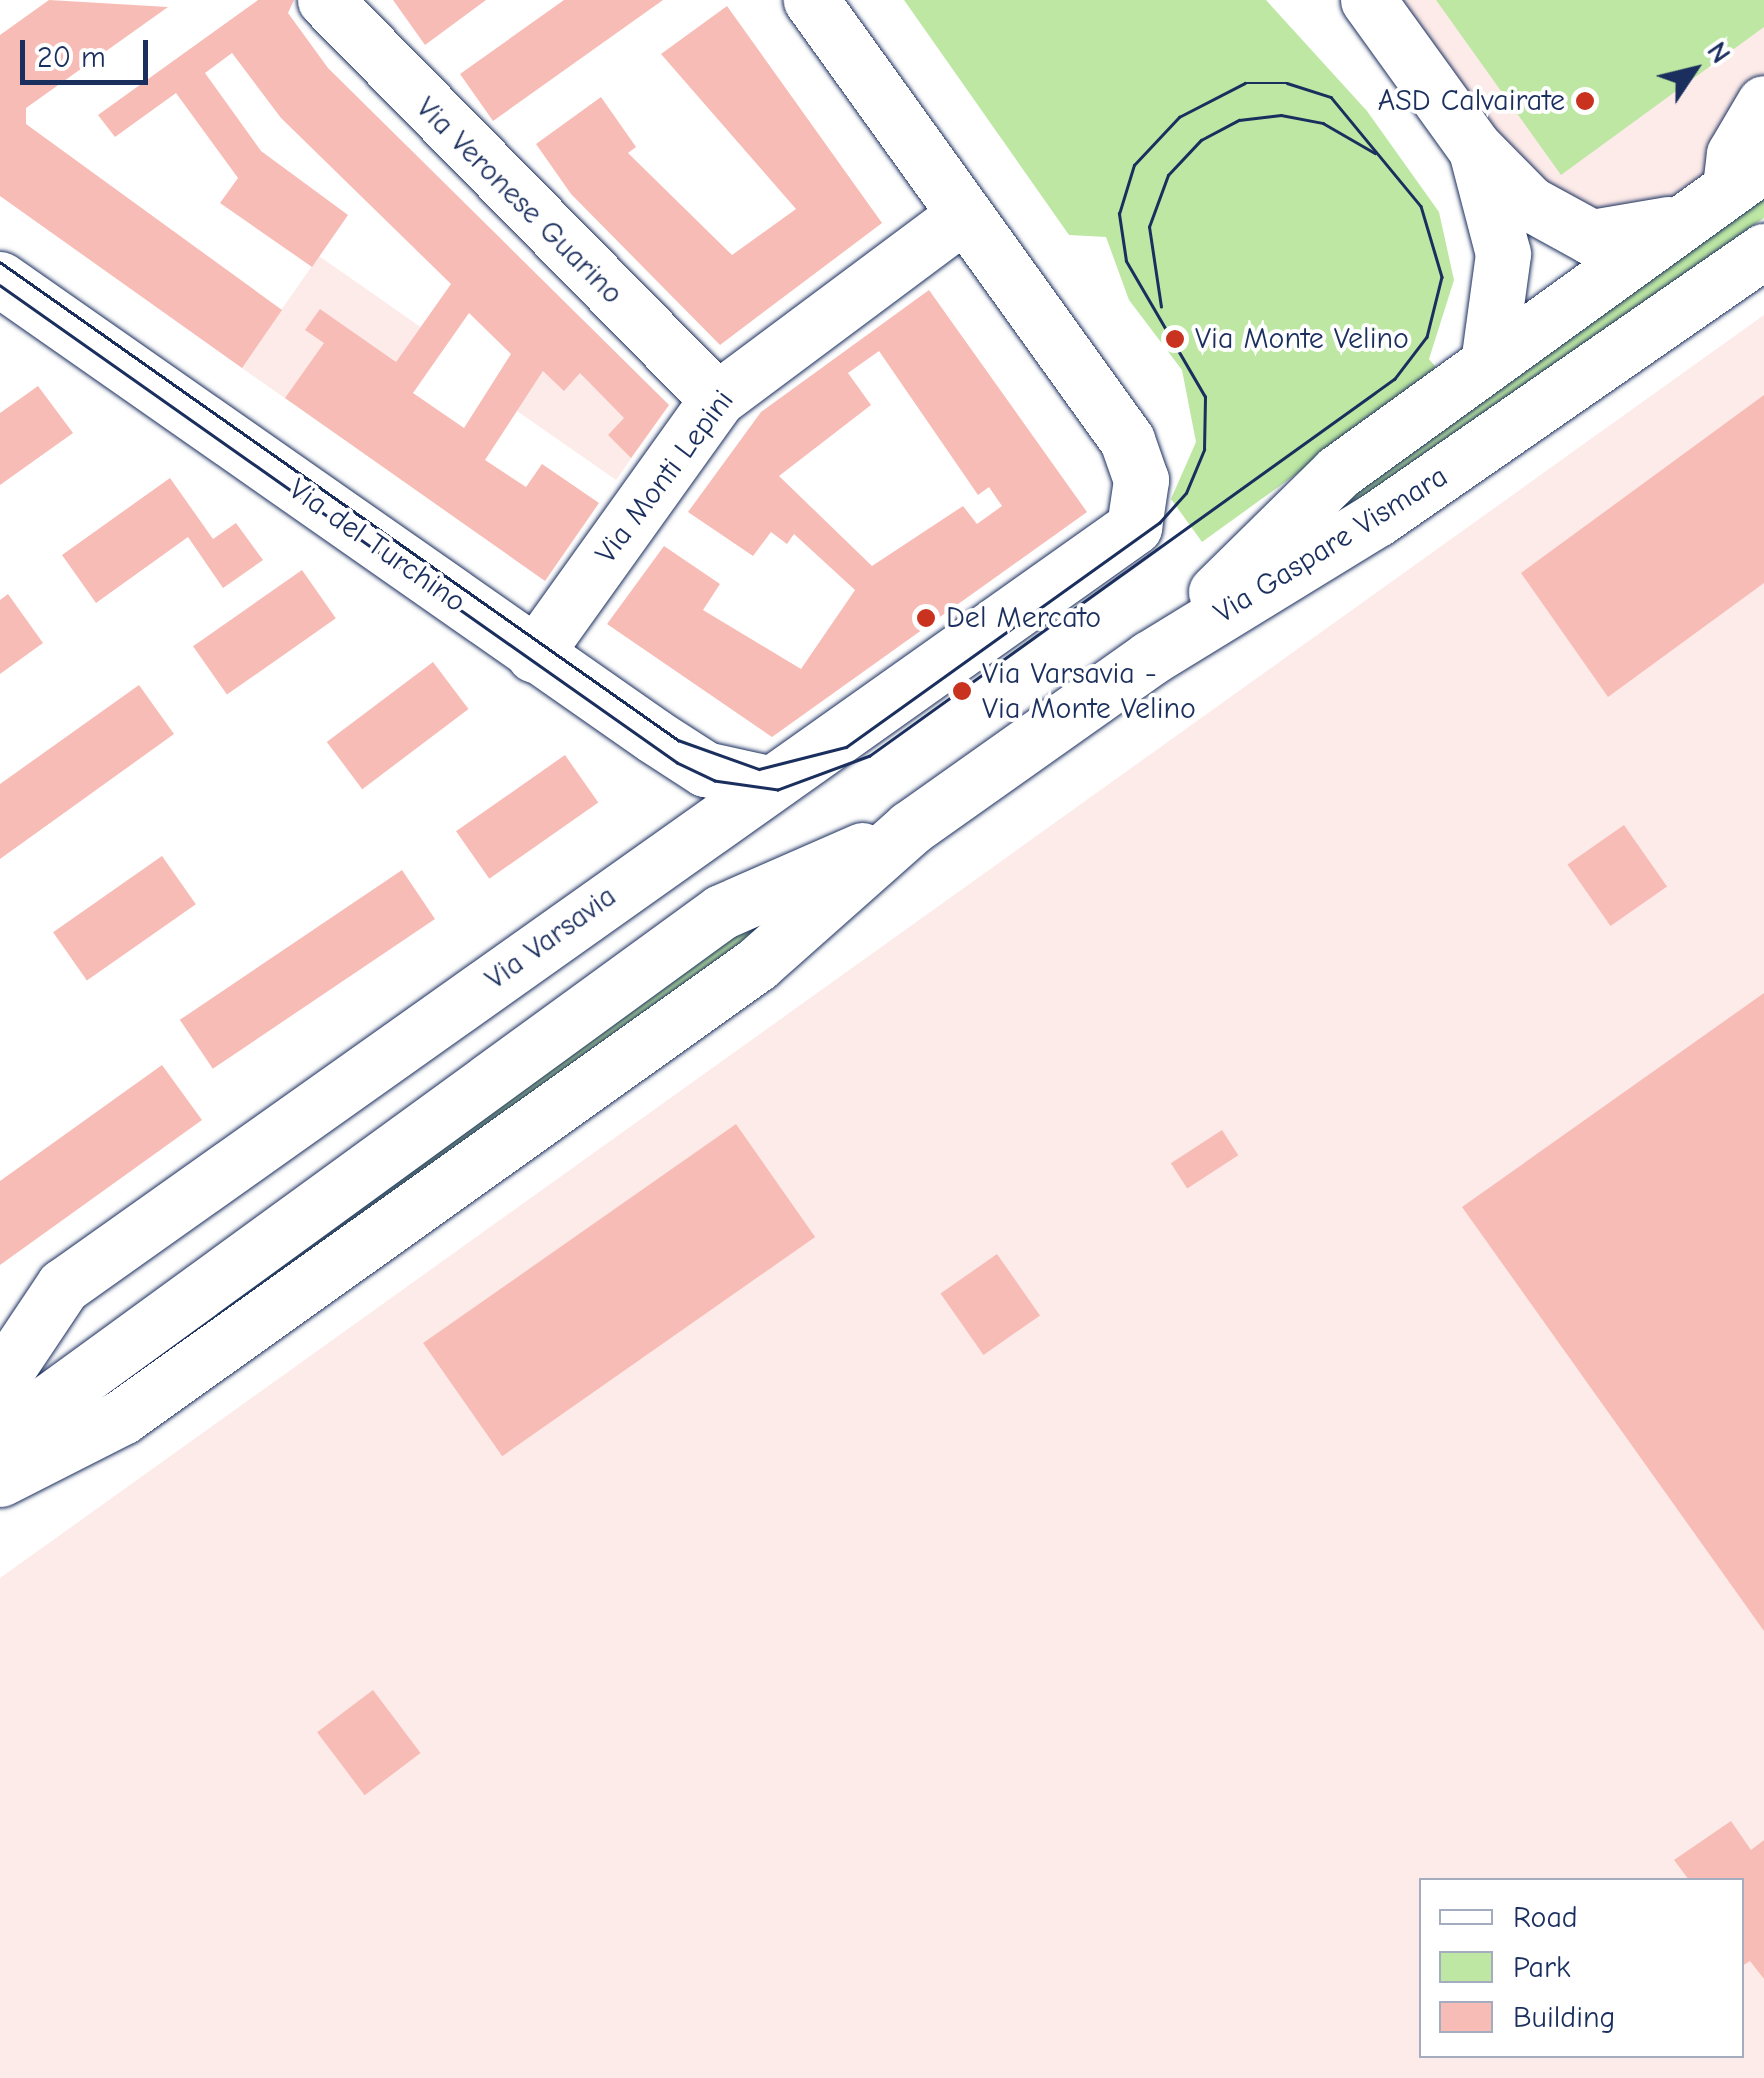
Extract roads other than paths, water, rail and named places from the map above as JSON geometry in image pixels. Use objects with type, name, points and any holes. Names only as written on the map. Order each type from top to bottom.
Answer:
[{"type":"street","name":"Via Veronese Guarino","points":[[325,0],[717,399]]},
{"type":"street","points":[[811,0],[964,215]]},
{"type":"street","points":[[1368,0],[1474,147],[1529,203],[1591,237],[1686,219]]},
{"type":"street","points":[[1747,175],[1734,154],[1764,103]]},
{"type":"street","points":[[1474,147],[1503,254],[1488,362]]},
{"type":"street","name":"Via Gaspare Vismara","points":[[1150,658],[1338,472],[1747,175]]},
{"type":"street","name":"Via Monti Lepini","points":[[534,655],[717,399],[964,215]]},
{"type":"street","name":"Via Varsavia","points":[[0,1380],[63,1286],[768,783],[1134,528],[1141,480],[1127,440],[964,215]]},
{"type":"street","name":"Via Gaspare Vismara","points":[[1150,658],[1378,519],[1764,251]]},
{"type":"street","name":"Via del Turchino","points":[[0,279],[534,655],[705,769],[768,783]]},
{"type":"street","points":[[0,1479],[122,1417],[742,975],[910,828],[1150,658]]},
{"type":"street","points":[[0,1437],[721,912],[910,828]]},
{"type":"tram line","points":[[0,262],[678,740],[759,769],[846,747],[1159,523],[1186,493],[1204,450],[1205,397],[1126,261],[1119,214],[1134,165],[1179,117],[1245,83],[1287,83],[1331,97],[1421,206],[1442,277],[1427,337],[1395,379],[870,756],[778,790],[715,781],[677,763],[0,286]]},
{"type":"tram line","points":[[1161,307],[1149,227],[1168,175],[1201,140],[1239,120],[1281,115],[1323,123],[1375,153]]},
{"type":"place","name":"ASD Calvairate","points":[[1585,101]]},
{"type":"place","name":"Via Monte Velino","points":[[1175,339]]},
{"type":"place","name":"Del Mercato","points":[[926,618]]},
{"type":"place","name":"Via Varsavia - Via Monte Velino","points":[[962,691]]}]
